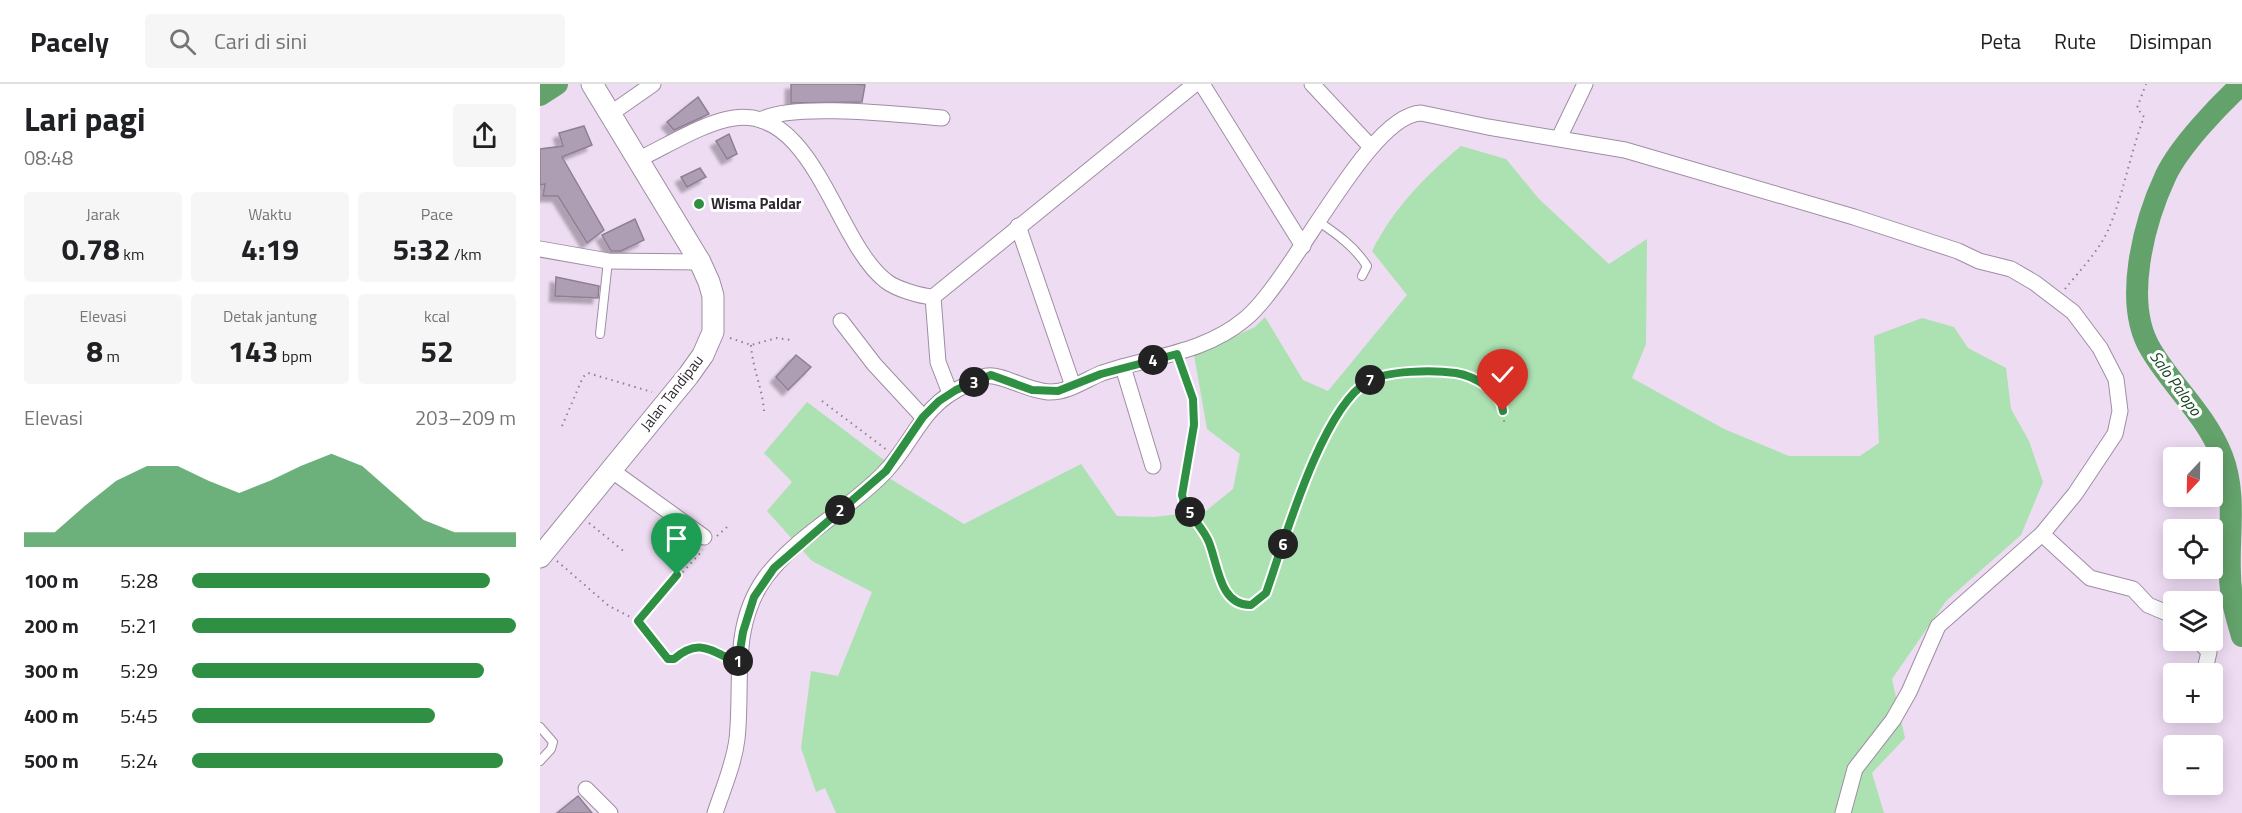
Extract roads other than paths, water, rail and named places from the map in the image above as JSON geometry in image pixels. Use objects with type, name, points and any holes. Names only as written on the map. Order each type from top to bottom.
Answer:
[{"type":"street","name":"Jalan Tandipau","points":[[544,546],[578,514],[704,355],[713,332],[713,296],[700,262],[592,84]]},
{"type":"street","points":[[610,114],[653,84]]},
{"type":"street","points":[[933,297],[1017,226],[1195,84]]},
{"type":"street","points":[[1202,84],[1303,246]]},
{"type":"street","points":[[1312,84],[1370,146]]},
{"type":"street","points":[[1559,138],[1585,84]]},
{"type":"street","points":[[762,120],[777,114],[837,111],[942,118]]},
{"type":"street","points":[[715,813],[737,739],[738,663],[748,616],[764,580],[796,546],[867,489],[897,457],[923,417],[950,393],[991,375],[1038,392],[1058,391],[1123,367],[1177,354],[1210,341],[1243,321],[1276,283],[1303,246],[1370,146],[1392,124],[1411,114],[1421,113],[1636,153],[1854,217],[1958,251],[1976,260],[2013,270],[2073,312],[2100,348],[2116,379],[2120,411],[2117,428],[2107,449],[2065,508],[2042,534],[1938,626],[1897,713],[1855,769],[1843,813]]},
{"type":"street","points":[[637,160],[727,119],[743,117],[762,120],[779,131],[801,152],[870,265],[885,281],[933,297]]},
{"type":"street","points":[[1017,226],[1073,386]]},
{"type":"street","points":[[540,249],[608,261],[700,262]]},
{"type":"street","points":[[933,297],[938,362],[950,393]]},
{"type":"street","points":[[841,321],[874,364],[923,417]]},
{"type":"street","points":[[1123,367],[1153,466]]},
{"type":"street","points":[[611,470],[704,537]]},
{"type":"street","points":[[2042,534],[2090,578],[2133,589],[2148,605],[2163,611]]},
{"type":"street","points":[[586,789],[610,813]]},
{"type":"lane","points":[[1319,222],[1340,237],[1362,259],[1367,266],[1362,276]]},
{"type":"lane","points":[[600,334],[608,261]]},
{"type":"lane","points":[[540,727],[553,742],[551,749],[540,761]]},
{"type":"waterway","name":"Salo Palopo","points":[[540,95],[557,84]]},
{"type":"waterway","name":"Salo Palopo","points":[[2242,84],[2190,139],[2166,175],[2150,216],[2139,263],[2137,286],[2142,331],[2151,350],[2207,427],[2227,470],[2231,500],[2230,582],[2242,636]]},
{"type":"place","name":"Wisma Paldar","points":[[699,204]]}]
